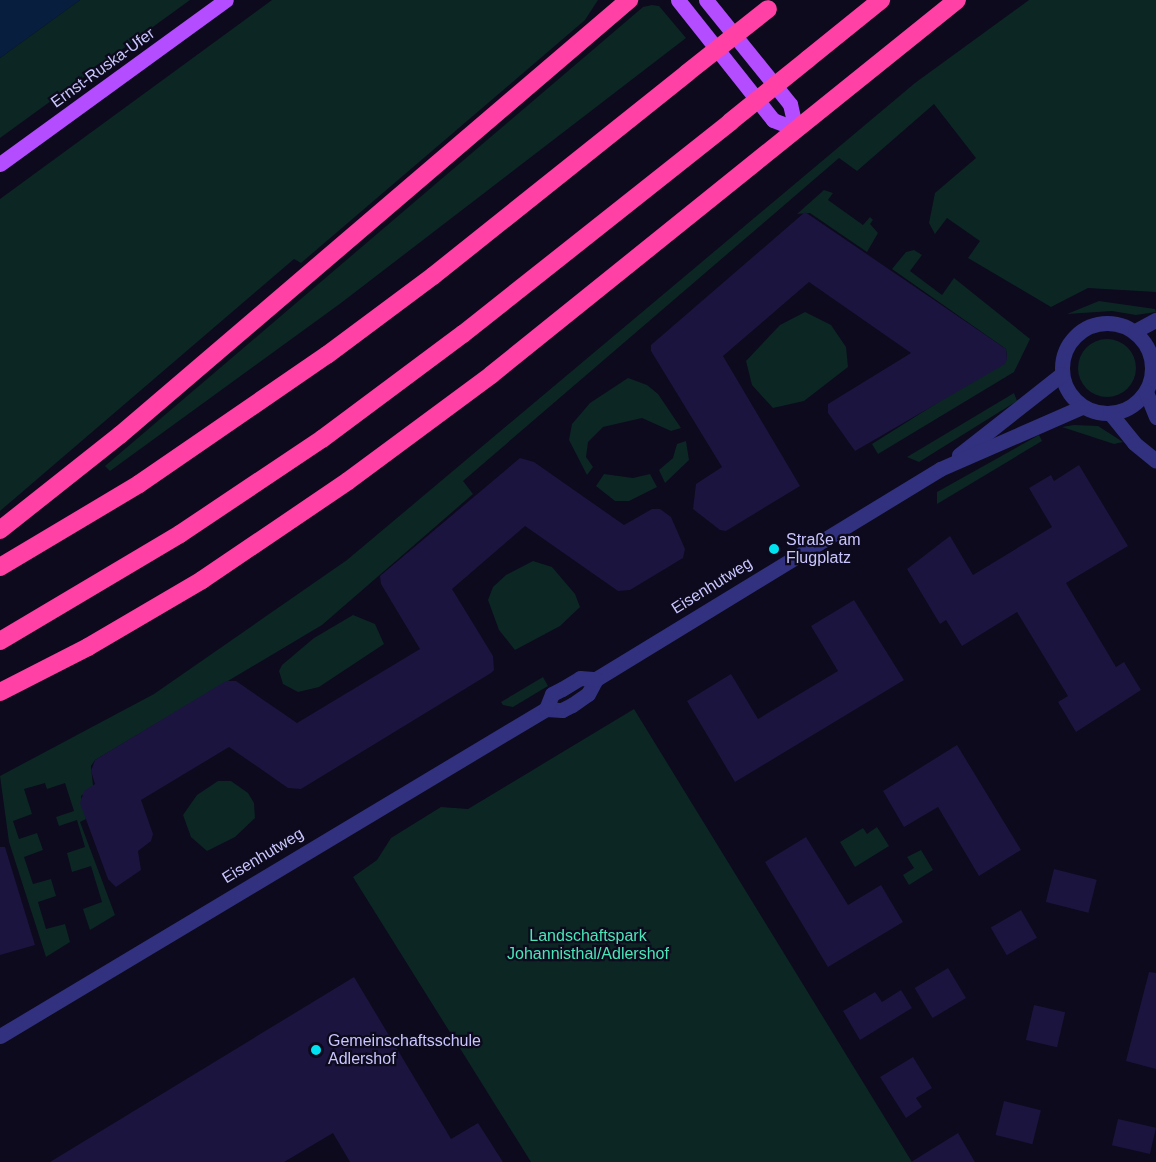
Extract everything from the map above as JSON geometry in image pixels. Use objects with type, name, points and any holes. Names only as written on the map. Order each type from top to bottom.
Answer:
[{"type":"highway","points":[[0,530],[120,435],[629,0]]},
{"type":"highway","points":[[0,641],[170,540],[322,439],[463,334],[881,0]]},
{"type":"highway","points":[[0,692],[88,647],[193,586],[339,488],[491,375],[957,0]]},
{"type":"highway","points":[[0,567],[138,484],[327,355],[433,276],[773,4]]},
{"type":"main road","name":"Ernst-Ruska-Ufer","points":[[0,164],[226,0]]},
{"type":"main road","points":[[678,0],[773,120],[796,129]]},
{"type":"main road","points":[[706,0],[790,104],[796,129]]},
{"type":"street","points":[[1135,331],[1156,320]]},
{"type":"street","points":[[1146,392],[1124,410],[1110,413],[1082,407],[1072,397],[1062,374],[1069,343],[1088,326],[1112,322],[1135,331],[1143,339],[1154,358],[1146,392],[1156,417]]},
{"type":"street","name":"Eisenhutweg","points":[[0,1036],[546,709],[562,710],[572,705],[588,694],[596,679],[940,469],[1062,374]]},
{"type":"street","name":"Eisenhutweg","points":[[940,469],[1082,407]]},
{"type":"street","points":[[1110,413],[1134,443],[1156,461]]},
{"type":"green space","points":[[80,0],[190,0],[0,138],[0,58]]},
{"type":"green space","points":[[272,0],[598,0],[585,20],[301,263],[294,259],[0,511],[0,199]]},
{"type":"green space","points":[[1029,0],[1156,0],[1156,292],[1088,288],[1051,307],[968,258],[980,241],[947,218],[935,234],[929,223],[935,193],[976,158],[934,104],[857,171],[839,158],[463,481],[473,494],[322,625],[95,760],[91,766],[93,786],[81,796],[86,819],[80,822],[115,915],[90,930],[83,909],[102,902],[91,866],[72,872],[67,853],[85,847],[77,820],[59,826],[56,817],[74,811],[65,783],[47,789],[45,783],[24,789],[32,814],[13,821],[19,839],[37,833],[43,850],[24,857],[33,884],[51,879],[56,896],[38,902],[46,929],[65,924],[70,942],[46,957],[9,842],[0,776],[154,694],[347,560],[915,83]]},
{"type":"green space","points":[[659,6],[686,38],[341,303],[110,471],[105,466],[643,7]]},
{"type":"green space","points":[[824,190],[833,193],[828,200],[863,225],[870,217],[873,220],[870,224],[878,233],[867,252],[810,213],[797,214]]},
{"type":"green space","points":[[914,250],[922,255],[910,271],[942,295],[954,278],[1030,339],[1014,372],[878,454],[872,444],[1007,359],[1006,349],[892,269],[906,252]]},
{"type":"green space","points":[[1099,301],[1155,309],[1156,312],[1136,315],[1112,311],[1067,314]]},
{"type":"green space","points":[[805,312],[831,325],[846,347],[848,367],[804,401],[773,408],[752,385],[746,361],[780,325]]},
{"type":"green space","points":[[1101,339],[1113,339],[1128,347],[1136,362],[1136,374],[1128,389],[1113,397],[1101,397],[1086,389],[1078,374],[1078,362],[1086,347]]},
{"type":"green space","points":[[628,378],[647,385],[658,394],[681,428],[671,431],[642,418],[603,427],[588,442],[586,457],[593,467],[587,475],[569,440],[572,424],[590,403]]},
{"type":"green space","points":[[1014,393],[1017,401],[919,462],[907,457]]},
{"type":"green space","points":[[1098,426],[1123,442],[1114,444],[1062,427]]},
{"type":"green space","points":[[1039,435],[1042,441],[937,504],[937,492]]},
{"type":"green space","points":[[686,441],[689,460],[665,483],[659,470],[673,458],[677,444]]},
{"type":"green space","points":[[604,474],[633,478],[650,474],[657,487],[629,501],[615,501],[596,486]]},
{"type":"green space","points":[[533,561],[552,567],[575,594],[580,607],[560,626],[515,650],[499,630],[488,600],[493,587],[506,575]]},
{"type":"green space","points":[[353,615],[375,624],[384,644],[319,687],[298,692],[283,684],[279,671],[282,665],[314,638]]},
{"type":"green space","points":[[543,677],[548,686],[513,707],[503,705],[501,702]]},
{"type":"green space","name":"Landschaftspark Johannisthal/Adlershof","points":[[634,709],[912,1162],[531,1162],[353,877],[377,860],[391,838],[441,807],[468,809]]},
{"type":"green space","points":[[218,781],[231,781],[248,793],[254,803],[255,818],[235,837],[207,851],[191,837],[183,815],[197,795]]},
{"type":"green space","points":[[877,827],[889,846],[855,867],[840,842],[863,828],[867,834]]},
{"type":"green space","points":[[921,850],[933,870],[909,885],[903,875],[914,868],[907,857]]},
{"type":"water","points":[[0,0],[80,0],[0,58]]},
{"type":"building","points":[[805,212],[1006,349],[1007,359],[1005,364],[855,451],[828,413],[828,404],[911,353],[809,282],[723,356],[800,486],[726,531],[720,530],[693,509],[696,484],[722,467],[651,351],[651,345]]},
{"type":"building","points":[[520,458],[534,462],[624,525],[652,509],[660,509],[671,517],[685,549],[683,558],[630,590],[618,591],[525,526],[452,589],[493,656],[494,670],[491,673],[301,789],[288,788],[229,747],[141,800],[153,834],[151,841],[138,851],[141,870],[116,887],[108,879],[80,803],[84,791],[95,784],[91,771],[95,760],[226,681],[236,681],[297,723],[420,649],[381,584],[380,576]]},
{"type":"building","points":[[1079,465],[1128,546],[1066,583],[1116,667],[1124,662],[1141,690],[1076,732],[1058,702],[1068,696],[1017,612],[962,646],[946,620],[940,624],[907,569],[950,536],[973,575],[1052,527],[1029,488],[1051,475],[1054,481]]},
{"type":"building","points":[[854,600],[904,680],[735,782],[687,701],[731,674],[758,719],[838,671],[811,626]]},
{"type":"building","points":[[957,745],[1021,850],[979,876],[938,807],[904,827],[883,791]]},
{"type":"building","points":[[806,837],[848,905],[881,885],[903,922],[828,967],[765,862]]},
{"type":"building","points":[[0,847],[5,847],[35,945],[0,955]]},
{"type":"building","points":[[1054,869],[1097,880],[1088,913],[1046,902]]},
{"type":"building","points":[[1021,910],[1037,938],[1007,955],[991,928]]},
{"type":"building","points":[[948,968],[966,998],[933,1018],[915,988]]},
{"type":"building","points":[[1149,972],[1156,973],[1156,1069],[1126,1061]]},
{"type":"building","name":"Gemeinschaftsschule Adlershof","points":[[354,977],[451,1139],[478,1123],[503,1162],[350,1162],[333,1133],[284,1162],[50,1162]]},
{"type":"building","points":[[901,990],[912,1008],[860,1040],[843,1011],[875,992],[882,1002]]},
{"type":"building","points":[[1034,1005],[1065,1012],[1057,1047],[1026,1040]]},
{"type":"building","points":[[913,1057],[932,1088],[916,1098],[922,1107],[906,1118],[880,1077]]},
{"type":"building","points":[[1004,1101],[1041,1110],[1032,1144],[996,1135]]},
{"type":"building","points":[[1118,1119],[1156,1128],[1150,1154],[1112,1145]]},
{"type":"building","points":[[958,1133],[975,1162],[911,1162]]},
{"type":"place","name":"Straße am Flugplatz","points":[[774,549]]},
{"type":"place","name":"Gemeinschaftsschule Adlershof","points":[[316,1050]]}]
